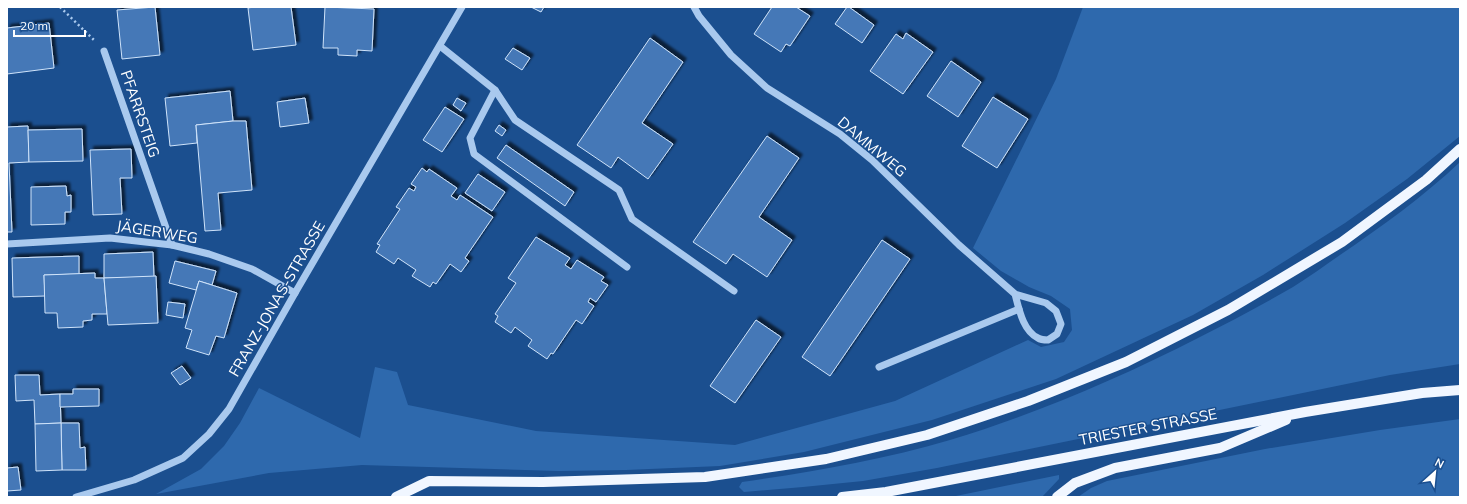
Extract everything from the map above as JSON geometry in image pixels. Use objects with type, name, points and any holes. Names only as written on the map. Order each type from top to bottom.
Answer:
[{"type":"main road","points":[[396,497],[429,481],[543,482],[705,477],[826,459],[927,435],[1028,401],[1126,362],[1228,310],[1342,242],[1426,180],[1460,149]]},
{"type":"main road","name":"TRIESTER STRASSE","points":[[842,497],[886,492],[1305,412],[1422,393],[1460,390]]},
{"type":"main road","points":[[1056,497],[1075,484],[1115,468],[1220,448],[1305,412]]},
{"type":"street","name":"FRANZ-JONAS-STRASSE","points":[[76,497],[134,480],[183,458],[209,434],[229,409],[462,7]]},
{"type":"street","name":"DAMMWEG","points":[[694,7],[699,16],[731,55],[767,88],[840,134],[872,160],[959,245],[1015,294],[1046,303],[1056,311],[1062,324],[1057,334],[1048,340],[1038,338],[1029,330],[1021,317],[1015,294]]},
{"type":"street","points":[[440,46],[495,90],[515,120],[619,190],[632,219],[734,291]]},
{"type":"street","name":"PFARRSTEIG","points":[[104,50],[172,245]]},
{"type":"street","points":[[495,90],[470,138],[474,154],[627,267]]},
{"type":"street","name":"JÄGERWEG","points":[[7,244],[110,238],[172,245],[209,254],[252,269],[295,293]]},
{"type":"street","points":[[879,367],[1019,309]]},
{"type":"path","points":[[60,7],[104,50]]},
{"type":"shaded area","points":[[1083,7],[1460,7],[1460,136],[1407,179],[1345,223],[1263,275],[1193,315],[1056,379],[932,420],[804,452],[720,466],[559,471],[362,465],[269,473],[156,494],[201,469],[224,446],[240,423],[259,388],[360,438],[375,367],[397,372],[408,405],[536,431],[735,445],[895,401],[1028,340],[1041,347],[1064,342],[1072,330],[1070,309],[1051,296],[1029,287],[1001,271],[973,248],[1056,79]]},
{"type":"shaded area","points":[[1460,162],[1460,364],[1390,375],[937,468],[863,481],[744,492],[739,487],[742,482],[847,465],[899,454],[950,440],[1045,407],[1137,368],[1210,332],[1293,287],[1402,211]]},
{"type":"shaded area","points":[[1460,419],[1460,497],[1078,497],[1091,488],[1107,481],[1265,449],[1380,430]]},
{"type":"shaded area","points":[[1059,475],[1059,479],[1042,497],[951,497]]},
{"type":"building","points":[[155,7],[160,55],[122,59],[117,10]]},
{"type":"building","points":[[291,7],[296,45],[253,50],[248,8]]},
{"type":"building","points":[[325,7],[374,9],[372,51],[357,50],[357,56],[338,55],[338,48],[323,48]]},
{"type":"building","points":[[531,7],[544,7],[541,12]]},
{"type":"building","points":[[772,7],[796,7],[810,16],[790,46],[786,44],[781,52],[754,34]]},
{"type":"building","points":[[847,7],[874,25],[862,43],[835,24]]},
{"type":"building","points":[[49,23],[54,68],[7,74],[7,28]]},
{"type":"building","points":[[906,33],[933,52],[903,94],[870,71],[896,34],[903,39]]},
{"type":"building","points":[[650,38],[683,62],[642,123],[673,144],[648,179],[618,157],[611,168],[577,145]]},
{"type":"building","points":[[513,48],[530,58],[522,70],[505,59]]},
{"type":"building","points":[[951,61],[981,82],[958,117],[927,96]]},
{"type":"building","points":[[230,91],[233,121],[196,125],[197,143],[170,146],[165,98]]},
{"type":"building","points":[[993,97],[1028,119],[997,168],[962,146]]},
{"type":"building","points":[[305,98],[309,123],[280,127],[277,102]]},
{"type":"building","points":[[457,98],[466,103],[461,111],[453,105]]},
{"type":"building","points":[[445,107],[464,119],[442,152],[423,140]]},
{"type":"building","points":[[246,121],[252,190],[218,193],[221,230],[205,231],[196,125]]},
{"type":"building","points":[[499,125],[506,130],[502,136],[495,131]]},
{"type":"building","points":[[28,126],[29,162],[9,163],[12,232],[7,232],[7,127]]},
{"type":"building","points":[[82,129],[83,161],[29,162],[28,130]]},
{"type":"building","points":[[767,136],[799,158],[759,217],[792,240],[767,277],[733,254],[726,264],[693,242]]},
{"type":"building","points":[[506,145],[574,192],[565,206],[497,158]]},
{"type":"building","points":[[131,149],[132,178],[120,178],[122,214],[93,215],[90,150]]},
{"type":"building","points":[[422,168],[427,172],[429,169],[457,188],[451,196],[457,200],[460,195],[493,217],[465,258],[469,261],[461,272],[450,264],[436,284],[433,282],[430,287],[412,276],[416,270],[398,258],[394,264],[376,252],[380,245],[377,244],[400,209],[396,207],[409,188],[414,191],[416,187],[411,184]]},
{"type":"building","points":[[478,174],[505,192],[492,211],[465,193]]},
{"type":"building","points":[[66,186],[67,196],[71,195],[71,212],[65,212],[65,224],[31,225],[31,187]]},
{"type":"building","points":[[536,237],[570,258],[565,265],[571,269],[577,260],[604,277],[601,281],[608,285],[596,302],[590,298],[588,302],[594,306],[582,324],[576,320],[553,354],[551,353],[547,359],[528,346],[532,340],[515,327],[511,333],[495,322],[498,316],[495,314],[516,283],[508,278]]},
{"type":"building","points":[[882,240],[910,259],[830,376],[802,357]]},
{"type":"building","points":[[153,252],[154,277],[104,278],[104,254]]},
{"type":"building","points":[[79,256],[79,274],[44,275],[45,296],[13,297],[12,258]]},
{"type":"building","points":[[175,261],[216,271],[212,285],[199,281],[196,290],[169,283]]},
{"type":"building","points":[[95,273],[95,278],[104,278],[107,314],[92,314],[92,320],[83,321],[83,327],[58,328],[57,313],[45,313],[44,275]]},
{"type":"building","points":[[156,276],[158,323],[108,325],[104,278]]},
{"type":"building","points":[[199,281],[237,293],[224,338],[216,336],[209,355],[186,348],[192,330],[185,328]]},
{"type":"building","points":[[168,302],[185,304],[183,318],[166,315]]},
{"type":"building","points":[[756,320],[781,337],[735,403],[710,386]]},
{"type":"building","points":[[182,366],[191,378],[180,385],[171,373]]},
{"type":"building","points":[[15,375],[39,375],[40,395],[60,394],[61,423],[35,424],[34,400],[16,401]]},
{"type":"building","points":[[73,389],[99,389],[99,406],[60,407],[60,394],[73,394]]},
{"type":"building","points":[[61,423],[79,423],[80,448],[85,447],[86,470],[62,470]]},
{"type":"building","points":[[61,423],[62,470],[36,471],[35,424]]},
{"type":"building","points":[[18,467],[21,490],[7,491],[7,468]]}]
